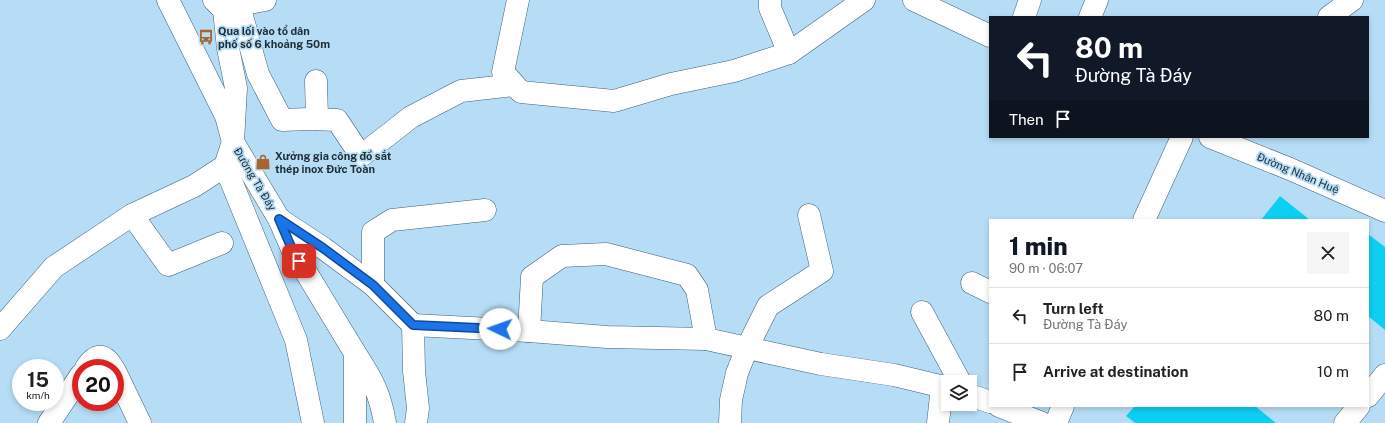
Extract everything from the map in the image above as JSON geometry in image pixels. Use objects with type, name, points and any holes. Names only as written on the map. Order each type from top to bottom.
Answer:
[{"type":"street","name":"Đường Tà Đáy","points":[[168,0],[226,116],[233,142],[279,219],[292,249],[372,380],[382,405],[385,423]]},
{"type":"street","points":[[225,5],[265,0]]},
{"type":"street","points":[[518,0],[503,72],[514,85],[521,92],[614,101],[671,84],[734,71],[789,53],[864,0]]},
{"type":"street","points":[[770,0],[770,8],[789,53]]},
{"type":"street","points":[[914,0],[946,7],[989,35]]},
{"type":"street","points":[[1024,16],[1030,0]]},
{"type":"street","points":[[1090,16],[1097,0]]},
{"type":"street","points":[[1330,16],[1352,0]]},
{"type":"street","points":[[0,329],[54,268],[132,215],[194,186],[225,166],[233,142],[236,88],[228,48],[225,5]]},
{"type":"street","points":[[225,5],[282,120],[337,120],[361,156],[411,117],[461,91],[514,85]]},
{"type":"street","points":[[316,81],[318,119]]},
{"type":"street","points":[[1144,219],[1182,138]]},
{"type":"street","name":"Đường Nhân Huệ","points":[[1212,138],[1290,169],[1385,211]]},
{"type":"street","points":[[225,166],[296,340],[313,423]]},
{"type":"street","points":[[373,285],[373,232],[392,220],[485,210]]},
{"type":"street","points":[[132,215],[168,266],[222,243]]},
{"type":"street","points":[[730,423],[732,393],[737,373],[747,348],[768,306],[822,271],[809,215]]},
{"type":"street","points":[[279,219],[323,248],[373,285],[413,325],[529,330],[607,337],[706,339],[821,364],[894,375],[941,384]]},
{"type":"street","points":[[529,330],[532,277],[562,256],[606,254],[687,275],[697,290],[706,339]]},
{"type":"street","points":[[922,312],[946,375]]},
{"type":"street","points":[[413,325],[414,372],[418,408],[416,423]]},
{"type":"street","points":[[355,353],[355,423]]},
{"type":"street","points":[[94,359],[99,356],[106,359]]},
{"type":"street","points":[[1369,395],[1385,375]]},
{"type":"street","points":[[49,423],[72,388]]},
{"type":"street","points":[[124,390],[140,423]]},
{"type":"street","points":[[977,397],[989,402]]},
{"type":"street","points":[[1002,407],[1042,423]]},
{"type":"street","points":[[1056,423],[1063,407]]},
{"type":"street","points":[[1345,423],[1358,407]]},
{"type":"street","points":[[938,423],[942,411]]},
{"type":"building","points":[[1280,196],[1309,219],[1262,219]]},
{"type":"building","points":[[1369,235],[1385,247],[1385,330],[1369,317]]},
{"type":"building","points":[[1134,407],[1256,407],[1276,423],[1135,423],[1126,416]]},
{"type":"place","name":"Qua lối vào tổ dân phố số 6 khoảng 50m","points":[[206,37]]},
{"type":"place","name":"Xưởng gia công đồ sắt thép inox Đức Toàn","points":[[263,162]]},
{"type":"route","points":[[299,261],[279,219],[323,248],[373,285],[413,325],[500,329]]}]
